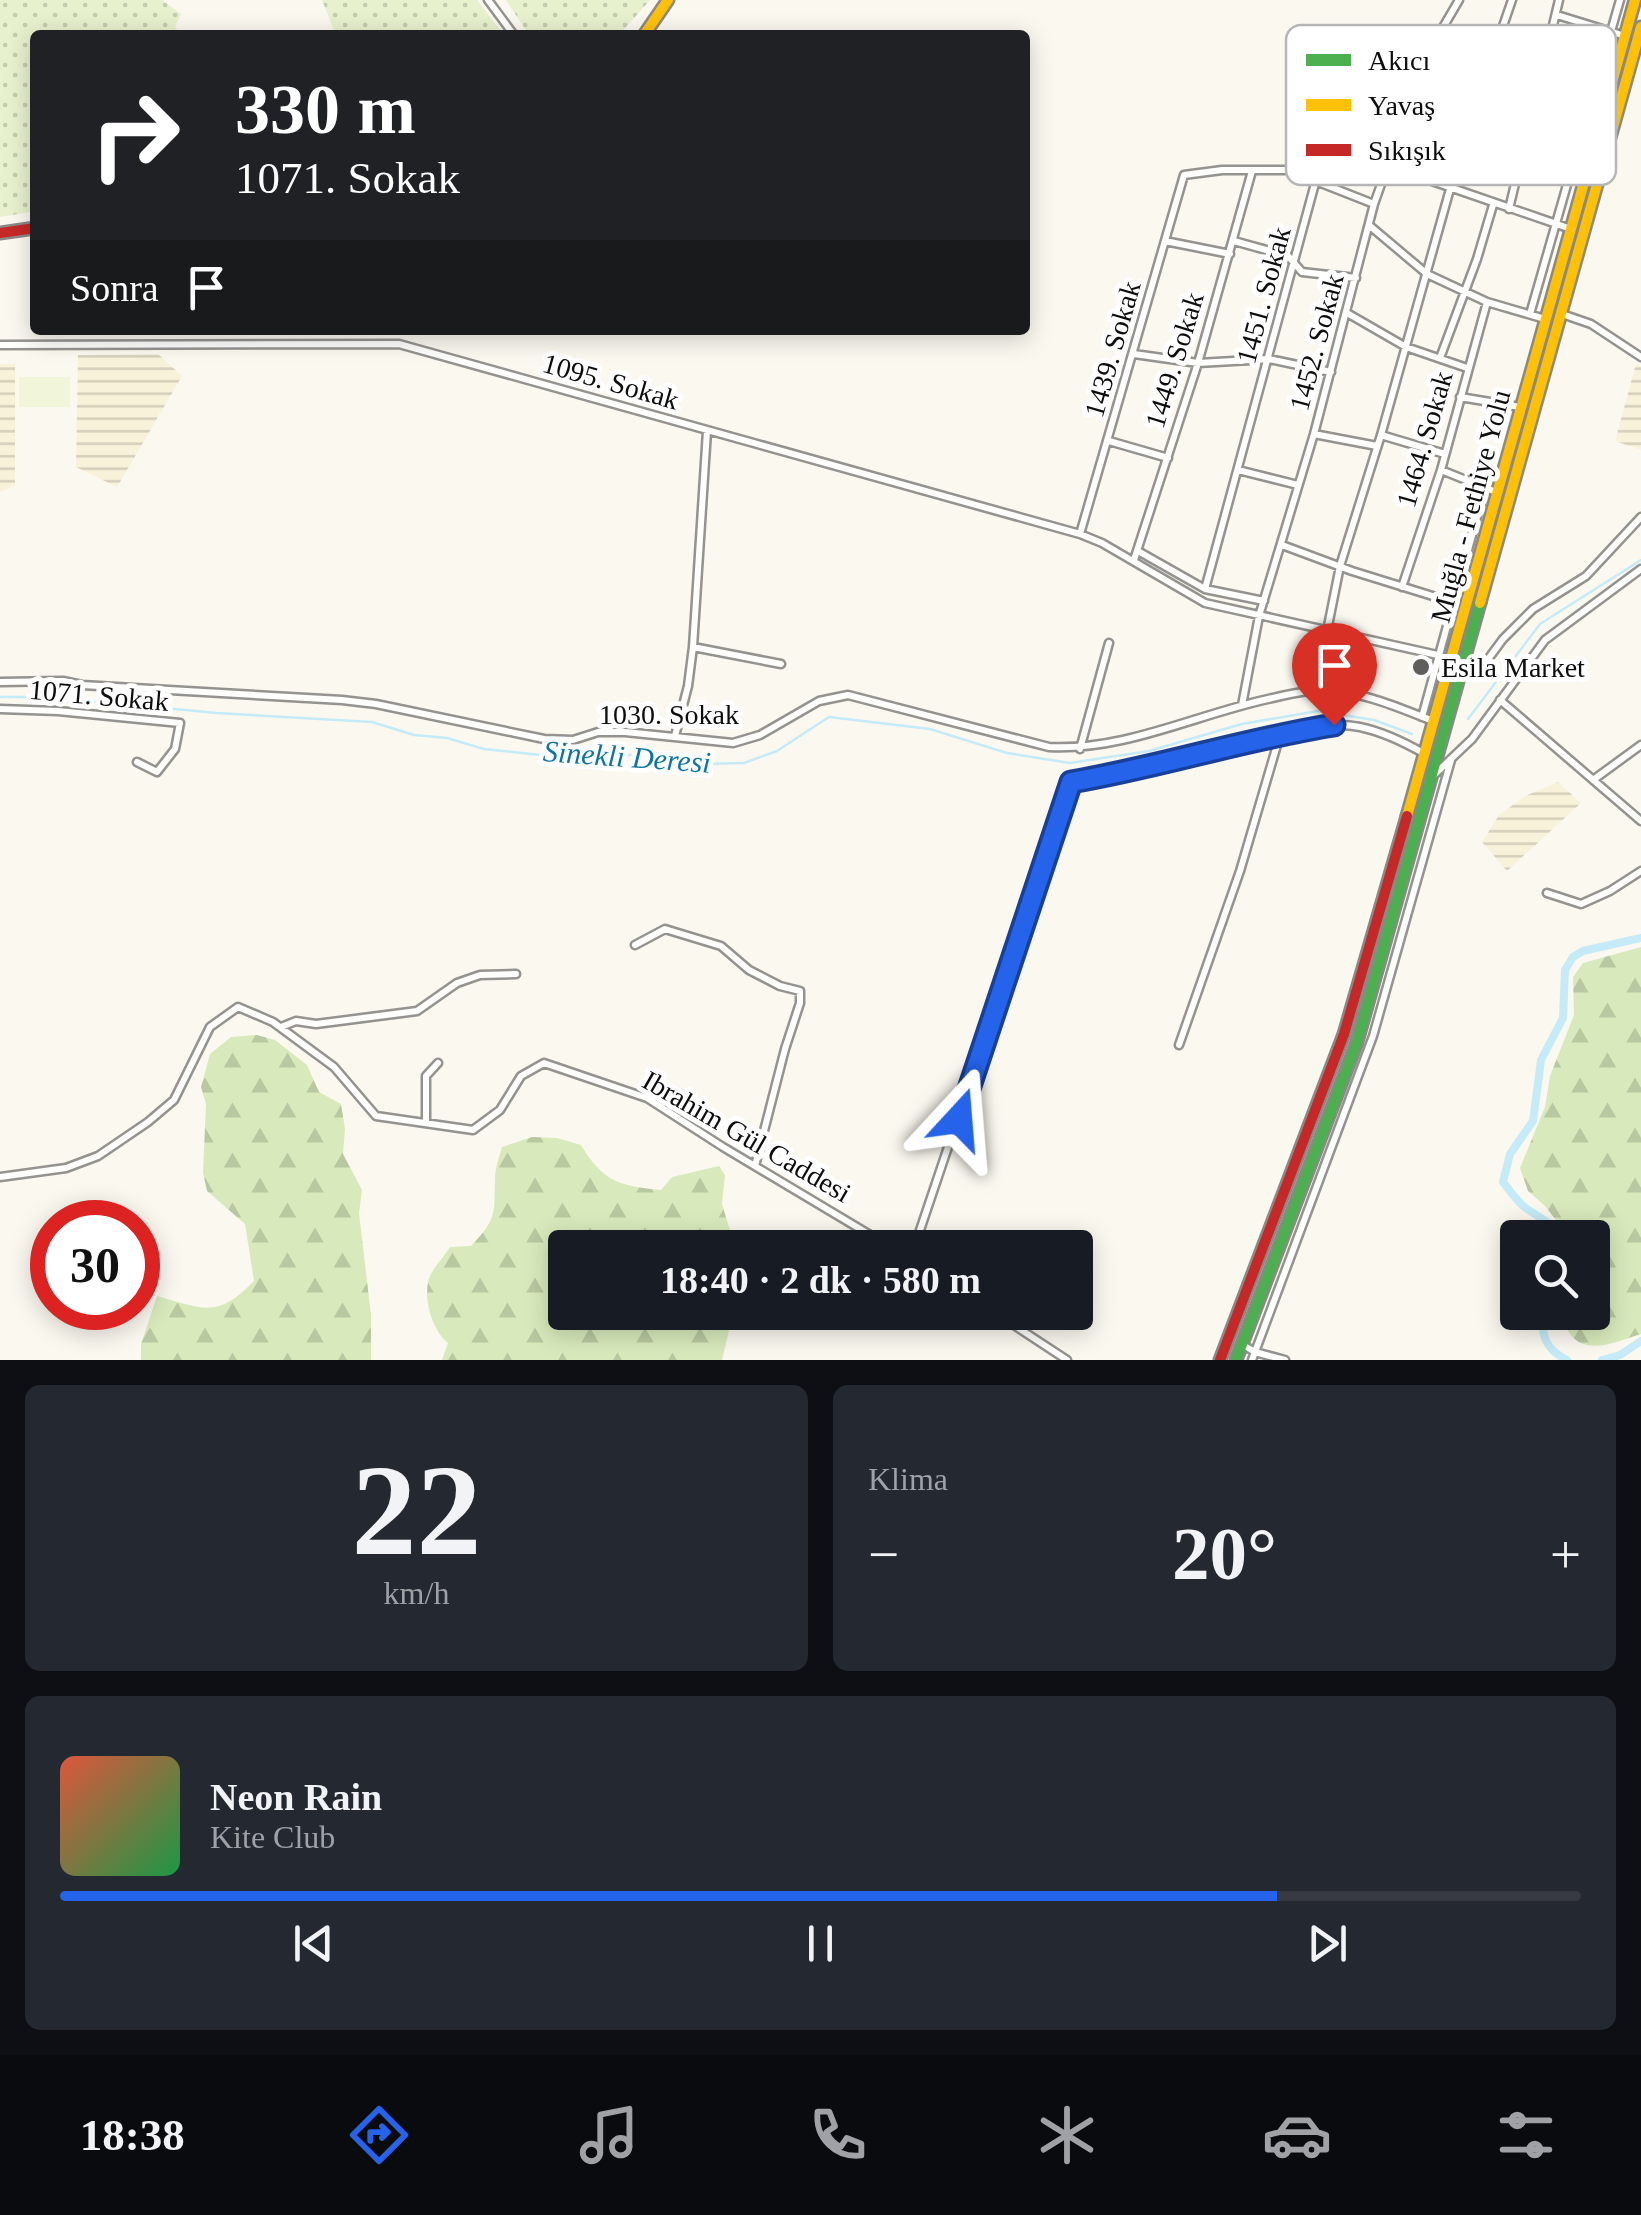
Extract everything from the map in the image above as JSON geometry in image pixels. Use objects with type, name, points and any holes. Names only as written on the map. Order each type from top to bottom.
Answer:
[{"type":"main road","points":[[647,30],[668,0]]},
{"type":"main road","name":"Muğla - Fethiye Yolu","points":[[1616,70],[1634,0]]},
{"type":"main road","name":"Muğla - Fethiye Yolu","points":[[1616,118],[1641,27]]},
{"type":"main road","name":"Muğla - Fethiye Yolu","points":[[1220,1360],[1344,1034],[1452,658],[1491,490],[1520,407],[1583,185]]},
{"type":"main road","name":"Muğla - Fethiye Yolu","points":[[1236,1360],[1356,1042],[1464,674],[1598,185]]},
{"type":"main road","points":[[0,233],[30,229]]},
{"type":"street","points":[[488,0],[510,30]]},
{"type":"street","name":"1452. Sokak","points":[[1444,25],[1459,0]]},
{"type":"street","points":[[1503,25],[1512,0]]},
{"type":"street","points":[[1554,25],[1559,0]]},
{"type":"street","points":[[1614,25],[1620,0]]},
{"type":"street","points":[[1556,15],[1589,25]]},
{"type":"street","points":[[1616,33],[1626,36]]},
{"type":"street","points":[[1252,171],[1286,170]]},
{"type":"street","name":"1439. Sokak","points":[[1080,534],[1184,175],[1252,171]]},
{"type":"street","name":"1449. Sokak","points":[[1134,560],[1198,363],[1252,171]]},
{"type":"street","name":"1451. Sokak","points":[[1205,589],[1317,185]]},
{"type":"street","points":[[1326,185],[1374,204]]},
{"type":"street","name":"1452. Sokak","points":[[1242,705],[1259,616],[1314,434],[1380,185]]},
{"type":"street","points":[[1438,185],[1571,229]]},
{"type":"street","points":[[1327,630],[1340,566],[1382,435],[1451,185]]},
{"type":"street","points":[[1509,209],[1515,185]]},
{"type":"street","points":[[1530,314],[1566,185]]},
{"type":"street","points":[[1440,358],[1493,205]]},
{"type":"street","points":[[1370,226],[1426,274],[1487,302],[1545,319]]},
{"type":"street","points":[[1165,241],[1230,254]]},
{"type":"street","points":[[1234,241],[1288,256],[1302,272],[1356,278]]},
{"type":"street","name":"1464. Sokak","points":[[1402,587],[1441,470],[1487,302]]},
{"type":"street","points":[[1347,313],[1406,346],[1467,368]]},
{"type":"street","points":[[1562,314],[1591,324],[1641,357]]},
{"type":"street","name":"1095. Sokak","points":[[0,345],[399,344],[1080,534],[1134,560],[1204,603],[1452,658]]},
{"type":"street","points":[[1134,354],[1198,363],[1269,359],[1330,372]]},
{"type":"street","points":[[1460,397],[1520,407]]},
{"type":"street","points":[[675,736],[693,647],[707,432]]},
{"type":"street","points":[[1314,434],[1377,446]]},
{"type":"street","points":[[1382,435],[1445,454]]},
{"type":"street","points":[[1108,441],[1168,458]]},
{"type":"street","points":[[1238,470],[1298,485]]},
{"type":"street","points":[[1422,716],[1452,602],[1491,490],[1441,470]]},
{"type":"street","points":[[1464,674],[1480,670],[1533,609],[1586,576],[1641,517]]},
{"type":"street","points":[[1282,544],[1452,602]]},
{"type":"street","points":[[1138,551],[1205,589],[1264,601]]},
{"type":"street","points":[[1434,775],[1472,739],[1545,640],[1641,569]]},
{"type":"street","points":[[1080,749],[1109,644]]},
{"type":"street","points":[[693,647],[781,664]]},
{"type":"street","name":"1030. Sokak","points":[[0,682],[63,680],[82,685],[359,702],[544,740],[572,740],[612,732],[733,743],[760,735],[819,701],[848,695],[1049,747],[1080,749],[1308,691],[1334,691],[1379,700],[1434,721]]},
{"type":"street","points":[[1500,700],[1641,822]]},
{"type":"street","name":"1071. Sokak","points":[[0,709],[180,723],[174,749],[157,772],[137,762]]},
{"type":"street","points":[[920,1230],[1071,782],[1160,766],[1188,755],[1334,725],[1394,736],[1425,754]]},
{"type":"street","points":[[1179,1045],[1240,871],[1281,734]]},
{"type":"street","points":[[1593,780],[1641,745]]},
{"type":"street","points":[[1253,1356],[1372,1036],[1451,760]]},
{"type":"street","points":[[1547,893],[1581,904],[1641,872]]},
{"type":"street","points":[[1392,924],[1406,928]]},
{"type":"street","points":[[635,945],[665,929],[720,946],[749,970],[800,991],[800,1004],[784,1049],[755,1166]]},
{"type":"street","points":[[280,1027],[296,1021],[316,1024],[417,1012],[457,983],[480,975],[516,974]]},
{"type":"street","name":"Ibrahim Gül Caddesi","points":[[0,1177],[66,1168],[98,1156],[148,1122],[174,1100],[210,1027],[238,1007],[280,1027],[334,1067],[376,1116],[473,1130],[500,1110],[521,1076],[544,1063],[648,1098],[862,1230]]},
{"type":"street","points":[[426,1124],[426,1076],[438,1063]]},
{"type":"street","points":[[1021,1330],[1067,1360]]},
{"type":"street","points":[[1242,1344],[1253,1356],[1285,1360]]},
{"type":"shaded area","points":[[158,354],[182,376],[117,487],[76,467],[78,355]]},
{"type":"shaded area","points":[[0,364],[15,364],[15,486],[0,492]]},
{"type":"shaded area","points":[[1636,364],[1641,367],[1641,450],[1615,441]]},
{"type":"shaded area","points":[[1558,782],[1581,803],[1507,871],[1482,842],[1499,815],[1525,796]]},
{"type":"green space","points":[[0,0],[162,0],[181,14],[177,30],[30,30],[30,212],[0,217]]},
{"type":"green space","points":[[322,0],[477,0],[500,30],[334,30]]},
{"type":"green space","points":[[506,0],[650,0],[623,30],[526,30]]},
{"type":"green space","points":[[19,377],[70,377],[70,407],[19,407]]},
{"type":"green space","points":[[1641,947],[1641,1334],[1592,1346],[1574,1338],[1568,1330],[1610,1330],[1610,1220],[1556,1220],[1528,1191],[1520,1168],[1545,1107],[1550,1076],[1574,1015],[1573,977],[1583,963]]},
{"type":"green space","points":[[257,1035],[275,1040],[307,1065],[319,1092],[341,1104],[343,1154],[362,1190],[359,1213],[371,1315],[371,1360],[141,1360],[146,1330],[160,1330],[160,1297],[209,1308],[230,1301],[254,1281],[245,1224],[207,1191],[203,1173],[206,1104],[201,1087],[210,1054],[231,1037]]},
{"type":"green space","points":[[532,1137],[557,1138],[581,1145],[597,1167],[614,1180],[661,1190],[672,1177],[719,1166],[725,1175],[722,1204],[730,1230],[548,1230],[548,1330],[729,1330],[722,1360],[442,1360],[448,1343],[431,1316],[427,1299],[429,1278],[450,1247],[471,1246],[490,1222],[502,1147]]},
{"type":"waterway","name":"Sinekli Deresi","points":[[1468,719],[1540,624],[1641,560]]},
{"type":"waterway","name":"Sinekli Deresi","points":[[0,697],[48,697],[372,722],[484,749],[540,755],[647,755],[701,764],[744,763],[777,751],[829,717],[930,729],[1007,753],[1070,763],[1149,751],[1242,724],[1318,711],[1374,720],[1412,734]]},
{"type":"waterway","points":[[1543,1220],[1520,1204],[1503,1182],[1510,1154],[1533,1121],[1541,1060],[1563,1018],[1565,970],[1573,957],[1583,951],[1641,938]]},
{"type":"waterway","points":[[1543,1330],[1554,1352],[1567,1360]]},
{"type":"waterway","points":[[1602,1360],[1620,1355],[1641,1341]]},
{"type":"traffic: fast","points":[[1236,1360],[1357,1042],[1480,603]]},
{"type":"traffic: slow","points":[[647,30],[668,0]]},
{"type":"traffic: slow","points":[[1616,68],[1635,0]]},
{"type":"traffic: slow","points":[[1616,116],[1641,27]]},
{"type":"traffic: slow","points":[[1407,816],[1583,185]]},
{"type":"traffic: slow","points":[[1480,603],[1597,185]]},
{"type":"traffic: jam","points":[[0,233],[30,229]]},
{"type":"traffic: jam","points":[[1220,1360],[1344,1034],[1407,816]]},
{"type":"place","name":"Esila Market","points":[[1421,667]]},
{"type":"route","points":[[959,1119],[1071,782],[1160,766],[1188,755],[1334,725]]}]
